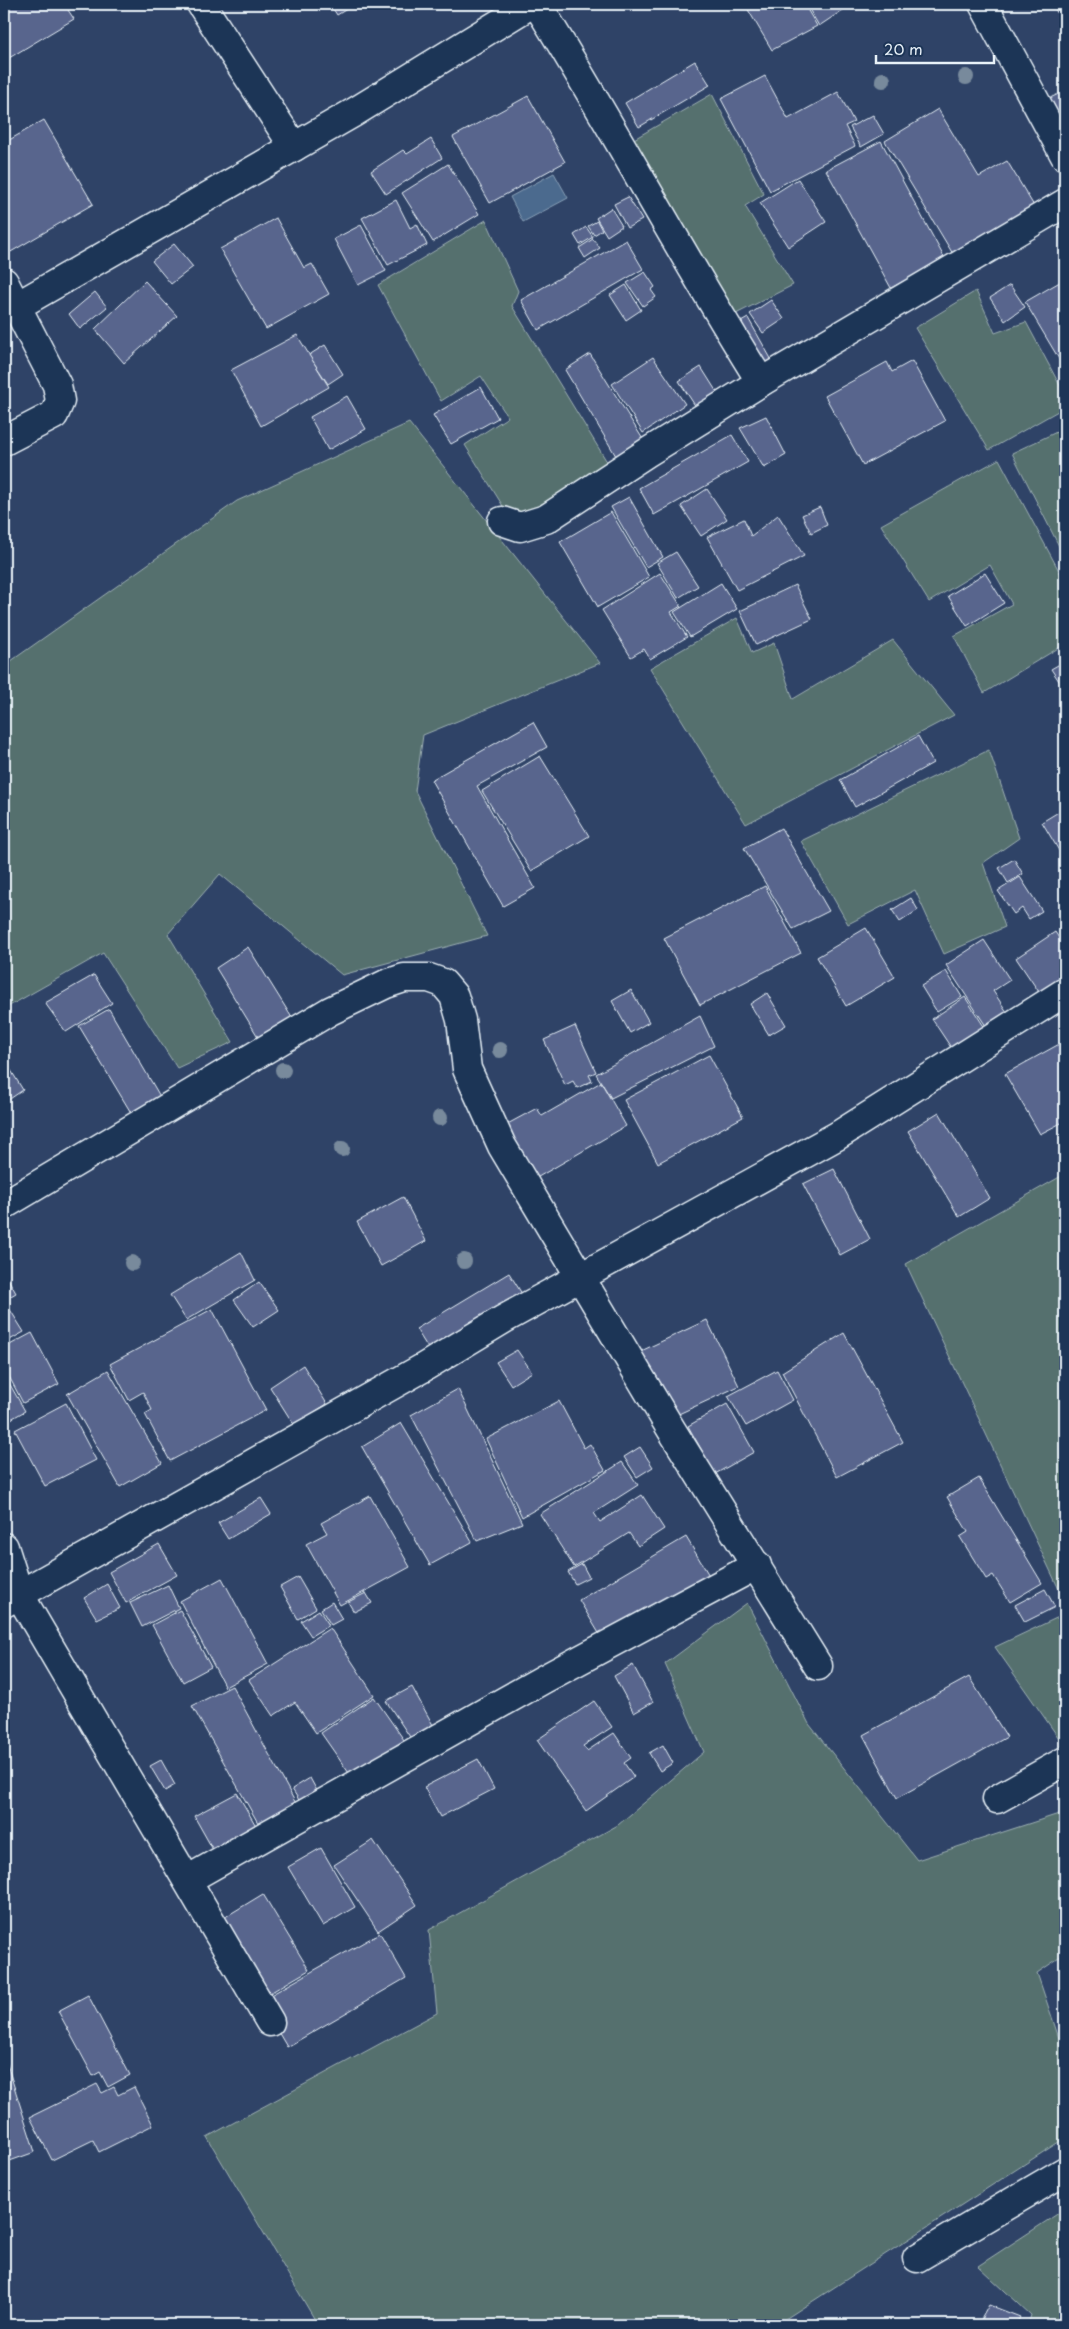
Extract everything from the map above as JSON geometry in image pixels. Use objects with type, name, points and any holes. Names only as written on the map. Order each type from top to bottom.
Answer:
[{"type":"street","points":[[201,4],[294,147]]},
{"type":"street","points":[[17,306],[294,147],[531,4]]},
{"type":"street","points":[[536,4],[582,76],[676,242],[761,382]]},
{"type":"street","points":[[983,4],[1065,156]]},
{"type":"street","points":[[502,521],[520,527],[546,519],[648,452],[761,382],[1065,203]]},
{"type":"street","points":[[4,282],[57,385],[60,401],[54,415],[4,441]]},
{"type":"street","points":[[4,1205],[330,1011],[386,984],[404,978],[429,978],[443,983],[454,996],[461,1020],[467,1069],[502,1146],[580,1278],[818,1666]]},
{"type":"street","points":[[12,1599],[580,1278],[837,1136],[1065,992]]},
{"type":"street","points":[[4,1547],[12,1599],[187,1880],[270,2022]]},
{"type":"street","points":[[187,1880],[544,1679],[756,1565]]},
{"type":"street","points":[[997,1799],[1065,1761]]},
{"type":"street","points":[[918,2258],[1065,2171]]},
{"type":"green space","points":[[712,94],[764,194],[745,206],[793,285],[732,316],[627,143]]},
{"type":"green space","points":[[486,220],[518,291],[512,306],[612,470],[511,519],[465,445],[508,417],[481,376],[441,401],[378,285]]},
{"type":"green space","points":[[976,291],[995,333],[1026,322],[1065,395],[1065,407],[989,450],[915,328]]},
{"type":"green space","points":[[409,423],[600,663],[423,735],[415,791],[487,936],[342,975],[220,874],[168,934],[233,1042],[177,1068],[103,953],[4,1009],[4,666],[237,501]]},
{"type":"green space","points":[[1065,428],[1065,558],[1012,453]]},
{"type":"green space","points":[[999,459],[1065,582],[1065,644],[984,693],[954,636],[1012,604],[990,565],[929,602],[881,525]]},
{"type":"green space","points":[[737,618],[752,653],[774,643],[793,699],[893,640],[954,715],[746,824],[650,668]]},
{"type":"green space","points":[[989,750],[1019,838],[983,863],[1005,927],[944,954],[915,890],[848,924],[801,841]]},
{"type":"green space","points":[[1065,1174],[1065,1602],[906,1264]]},
{"type":"green space","points":[[747,1603],[809,1724],[917,1860],[1065,1812],[1065,1954],[1037,1973],[1065,2056],[1065,2138],[776,2325],[318,2325],[207,2137],[437,2013],[429,1930],[618,1825],[704,1752],[665,1664]]},
{"type":"green space","points":[[1065,1614],[1065,1743],[1063,1744],[995,1647]]},
{"type":"green space","points":[[1065,2209],[1065,2325],[1028,2325],[1031,2315],[978,2266]]},
{"type":"water","points":[[554,173],[568,198],[523,222],[510,197]]},
{"type":"building","points":[[4,4],[77,4],[68,10],[74,19],[4,61]]},
{"type":"building","points":[[330,4],[355,4],[337,15]]},
{"type":"building","points":[[755,4],[804,4],[817,26],[772,50],[747,8]]},
{"type":"building","points":[[806,4],[852,4],[819,26]]},
{"type":"building","points":[[1052,4],[1065,4],[1065,26]]},
{"type":"building","points":[[695,61],[710,85],[639,127],[625,103]]},
{"type":"building","points":[[765,76],[788,119],[838,92],[854,122],[845,126],[855,146],[770,191],[721,99]]},
{"type":"building","points":[[1065,91],[1065,126],[1050,98]]},
{"type":"building","points":[[528,96],[565,162],[490,203],[453,137]]},
{"type":"building","points":[[938,109],[979,177],[1007,161],[1037,211],[956,259],[885,141]]},
{"type":"building","points":[[873,115],[884,134],[861,147],[850,127]]},
{"type":"building","points":[[44,120],[93,204],[9,253],[4,244],[4,143]]},
{"type":"building","points":[[431,139],[442,158],[386,194],[371,171],[403,150],[407,154]]},
{"type":"building","points":[[881,141],[945,259],[891,288],[826,170]]},
{"type":"building","points":[[448,164],[479,214],[433,242],[402,193]]},
{"type":"building","points":[[798,179],[826,222],[788,247],[760,203]]},
{"type":"building","points":[[628,197],[642,220],[627,228],[614,204]]},
{"type":"building","points":[[396,200],[410,228],[417,224],[427,245],[388,265],[362,218]]},
{"type":"building","points":[[611,208],[622,226],[607,236],[596,218]]},
{"type":"building","points":[[276,218],[304,268],[312,264],[329,294],[266,329],[220,249]]},
{"type":"building","points":[[597,221],[602,230],[594,235],[588,226]]},
{"type":"building","points":[[361,225],[386,271],[358,285],[334,239]]},
{"type":"building","points":[[586,227],[593,237],[580,245],[574,235]]},
{"type":"building","points":[[593,239],[600,248],[585,258],[579,248]]},
{"type":"building","points":[[626,240],[643,269],[538,330],[521,300]]},
{"type":"building","points":[[174,244],[193,267],[171,284],[152,261]]},
{"type":"building","points":[[645,272],[655,287],[651,290],[656,297],[643,306],[627,283]]},
{"type":"building","points":[[1065,279],[1065,369],[1025,302]]},
{"type":"building","points":[[145,281],[177,316],[124,363],[95,329]]},
{"type":"building","points":[[626,285],[641,310],[626,320],[610,295]]},
{"type":"building","points":[[1010,285],[1025,307],[1005,321],[990,298]]},
{"type":"building","points":[[95,292],[107,307],[80,329],[69,314]]},
{"type":"building","points":[[771,300],[784,319],[763,333],[750,314]]},
{"type":"building","points":[[748,318],[774,364],[746,380],[720,334]]},
{"type":"building","points":[[297,335],[329,387],[261,426],[231,370]]},
{"type":"building","points":[[325,345],[343,374],[328,384],[309,355]]},
{"type":"building","points":[[590,354],[644,441],[616,456],[565,370]]},
{"type":"building","points":[[653,357],[685,404],[643,433],[612,384]]},
{"type":"building","points":[[912,361],[945,421],[863,465],[825,396],[887,362],[892,372]]},
{"type":"building","points":[[701,367],[718,394],[696,407],[679,381]]},
{"type":"building","points":[[481,387],[498,418],[451,444],[433,415]]},
{"type":"building","points":[[347,396],[366,429],[328,450],[310,417]]},
{"type":"building","points":[[766,416],[786,455],[764,468],[740,428]]},
{"type":"building","points":[[732,435],[748,462],[654,515],[639,488]]},
{"type":"building","points":[[707,489],[727,519],[701,536],[681,506]]},
{"type":"building","points":[[629,497],[663,557],[646,567],[611,507]]},
{"type":"building","points":[[820,507],[827,525],[811,533],[802,515]]},
{"type":"building","points":[[611,512],[649,577],[598,607],[560,542]]},
{"type":"building","points":[[778,515],[804,556],[737,590],[707,537],[744,519],[751,536]]},
{"type":"building","points":[[676,552],[698,586],[678,598],[657,563]]},
{"type":"building","points":[[660,573],[681,606],[671,612],[687,637],[650,659],[644,649],[631,657],[602,610]]},
{"type":"building","points":[[985,573],[1004,603],[967,626],[948,596]]},
{"type":"building","points":[[721,583],[737,609],[690,637],[674,612]]},
{"type":"building","points":[[795,585],[812,619],[756,645],[740,611]]},
{"type":"building","points":[[1065,661],[1065,690],[1051,669]]},
{"type":"building","points":[[533,722],[547,747],[477,786],[535,888],[503,906],[431,780]]},
{"type":"building","points":[[918,736],[933,763],[855,807],[840,780]]},
{"type":"building","points":[[540,756],[589,836],[531,871],[482,791]]},
{"type":"building","points":[[1065,808],[1065,852],[1061,854],[1042,822]]},
{"type":"building","points":[[781,828],[829,911],[793,929],[744,848]]},
{"type":"building","points":[[1014,859],[1023,874],[1008,883],[999,868]]},
{"type":"building","points":[[1020,877],[1042,911],[1029,919],[1022,908],[1014,914],[998,891]]},
{"type":"building","points":[[765,886],[801,953],[700,1005],[664,938]]},
{"type":"building","points":[[911,898],[918,910],[900,922],[892,910]]},
{"type":"building","points":[[866,928],[895,977],[846,1006],[817,957]]},
{"type":"building","points":[[1055,932],[1065,947],[1065,979],[1041,995],[1016,958]]},
{"type":"building","points":[[984,940],[1010,980],[993,991],[1007,1012],[986,1026],[946,965]]},
{"type":"building","points":[[248,947],[294,1021],[260,1040],[216,968]]},
{"type":"building","points":[[946,971],[962,997],[937,1012],[921,986]]},
{"type":"building","points":[[94,975],[112,1003],[66,1032],[45,1003]]},
{"type":"building","points":[[631,990],[649,1022],[630,1033],[612,1001]]},
{"type":"building","points":[[767,993],[786,1025],[769,1035],[750,1004]]},
{"type":"building","points":[[965,997],[985,1028],[952,1049],[932,1019]]},
{"type":"building","points":[[109,1009],[165,1105],[136,1121],[79,1026]]},
{"type":"building","points":[[700,1016],[714,1046],[611,1098],[596,1074]]},
{"type":"building","points":[[575,1026],[596,1072],[589,1075],[592,1081],[577,1088],[573,1081],[565,1085],[544,1040]]},
{"type":"building","points":[[1063,1042],[1065,1046],[1065,1121],[1040,1134],[1005,1074]]},
{"type":"building","points":[[709,1055],[743,1117],[658,1163],[624,1100]]},
{"type":"building","points":[[4,1059],[23,1090],[4,1103]]},
{"type":"building","points":[[601,1082],[626,1126],[533,1180],[502,1127],[537,1108],[542,1116]]},
{"type":"building","points":[[939,1112],[990,1198],[959,1217],[908,1131]]},
{"type":"building","points":[[834,1169],[870,1239],[840,1255],[803,1184]]},
{"type":"building","points":[[403,1197],[426,1241],[381,1266],[357,1222]]},
{"type":"building","points":[[241,1252],[255,1280],[186,1320],[170,1295]]},
{"type":"building","points":[[509,1273],[524,1297],[431,1353],[416,1329]]},
{"type":"building","points":[[7,1277],[16,1293],[4,1300],[4,1279]]},
{"type":"building","points":[[259,1282],[279,1310],[253,1327],[234,1300]]},
{"type":"building","points":[[4,1300],[24,1332],[6,1342],[4,1338]]},
{"type":"building","points":[[212,1309],[266,1410],[170,1461],[145,1414],[152,1410],[143,1392],[129,1400],[110,1364]]},
{"type":"building","points":[[707,1320],[739,1386],[670,1418],[639,1352]]},
{"type":"building","points":[[32,1333],[59,1384],[23,1403],[4,1367],[4,1348]]},
{"type":"building","points":[[844,1333],[903,1442],[837,1477],[782,1372]]},
{"type":"building","points":[[517,1350],[532,1372],[511,1385],[496,1362]]},
{"type":"building","points":[[303,1365],[327,1404],[294,1425],[270,1387]]},
{"type":"building","points":[[108,1370],[162,1463],[120,1487],[67,1394]]},
{"type":"building","points":[[777,1370],[793,1400],[746,1426],[728,1396]]},
{"type":"building","points":[[4,1374],[25,1411],[4,1423]]},
{"type":"building","points":[[458,1389],[522,1523],[477,1541],[411,1415]]},
{"type":"building","points":[[559,1401],[584,1448],[590,1444],[605,1470],[522,1517],[486,1439]]},
{"type":"building","points":[[66,1403],[96,1460],[45,1486],[15,1430]]},
{"type":"building","points":[[727,1404],[754,1452],[715,1474],[688,1426]]},
{"type":"building","points":[[401,1423],[472,1542],[430,1565],[362,1447]]},
{"type":"building","points":[[640,1447],[653,1467],[637,1477],[624,1457]]},
{"type":"building","points":[[622,1462],[638,1485],[594,1513],[600,1522],[642,1495],[664,1529],[638,1546],[629,1533],[574,1567],[540,1514]]},
{"type":"building","points":[[979,1478],[1042,1583],[1010,1602],[993,1575],[986,1579],[960,1537],[968,1532],[947,1497]]},
{"type":"building","points":[[370,1496],[410,1567],[340,1605],[306,1544],[327,1533],[321,1523]]},
{"type":"building","points":[[261,1498],[271,1514],[228,1539],[218,1523]]},
{"type":"building","points":[[686,1537],[713,1582],[606,1645],[579,1600]]},
{"type":"building","points":[[159,1544],[177,1575],[126,1603],[109,1572]]},
{"type":"building","points":[[582,1564],[589,1577],[575,1584],[568,1572]]},
{"type":"building","points":[[298,1577],[316,1608],[298,1619],[280,1587]]},
{"type":"building","points":[[222,1578],[268,1664],[225,1687],[180,1601]]},
{"type":"building","points":[[107,1584],[120,1608],[97,1619],[84,1598]]},
{"type":"building","points":[[168,1585],[179,1608],[142,1627],[130,1603]]},
{"type":"building","points":[[1045,1589],[1055,1607],[1025,1622],[1015,1605]]},
{"type":"building","points":[[366,1593],[372,1603],[354,1612],[348,1602]]},
{"type":"building","points":[[332,1602],[342,1619],[331,1625],[321,1609]]},
{"type":"building","points":[[180,1610],[211,1667],[183,1682],[152,1625]]},
{"type":"building","points":[[319,1610],[329,1625],[311,1636],[301,1621]]},
{"type":"building","points":[[330,1628],[374,1695],[316,1733],[295,1702],[273,1716],[249,1680]]},
{"type":"building","points":[[633,1665],[653,1702],[634,1713],[614,1676]]},
{"type":"building","points":[[969,1677],[1007,1737],[897,1798],[863,1735]]},
{"type":"building","points":[[232,1686],[300,1811],[262,1830],[192,1706]]},
{"type":"building","points":[[412,1687],[433,1725],[410,1737],[386,1701]]},
{"type":"building","points":[[374,1697],[404,1740],[351,1776],[321,1733]]},
{"type":"building","points":[[594,1701],[612,1727],[583,1746],[587,1751],[614,1733],[631,1758],[624,1763],[634,1777],[586,1811],[537,1740]]},
{"type":"building","points":[[663,1745],[673,1763],[660,1771],[649,1753]]},
{"type":"building","points":[[478,1759],[494,1789],[440,1817],[424,1787]]},
{"type":"building","points":[[161,1760],[175,1785],[165,1791],[150,1766]]},
{"type":"building","points":[[310,1778],[321,1798],[304,1808],[292,1789]]},
{"type":"building","points":[[237,1793],[259,1831],[216,1855],[194,1816]]},
{"type":"building","points":[[373,1840],[417,1905],[378,1931],[334,1865]]},
{"type":"building","points":[[321,1848],[355,1907],[323,1926],[288,1867]]},
{"type":"building","points":[[263,1894],[309,1970],[258,2000],[212,1925]]},
{"type":"building","points":[[380,1933],[406,1978],[287,2047],[260,2001]]},
{"type":"building","points":[[88,1995],[130,2075],[108,2087],[100,2072],[93,2076],[58,2011]]},
{"type":"building","points":[[4,2055],[35,2152],[4,2163]]},
{"type":"building","points":[[97,2084],[102,2093],[114,2087],[118,2095],[134,2087],[153,2125],[99,2152],[93,2140],[52,2160],[30,2117]]},
{"type":"building","points":[[989,2305],[1020,2317],[1016,2325],[978,2325]]}]
